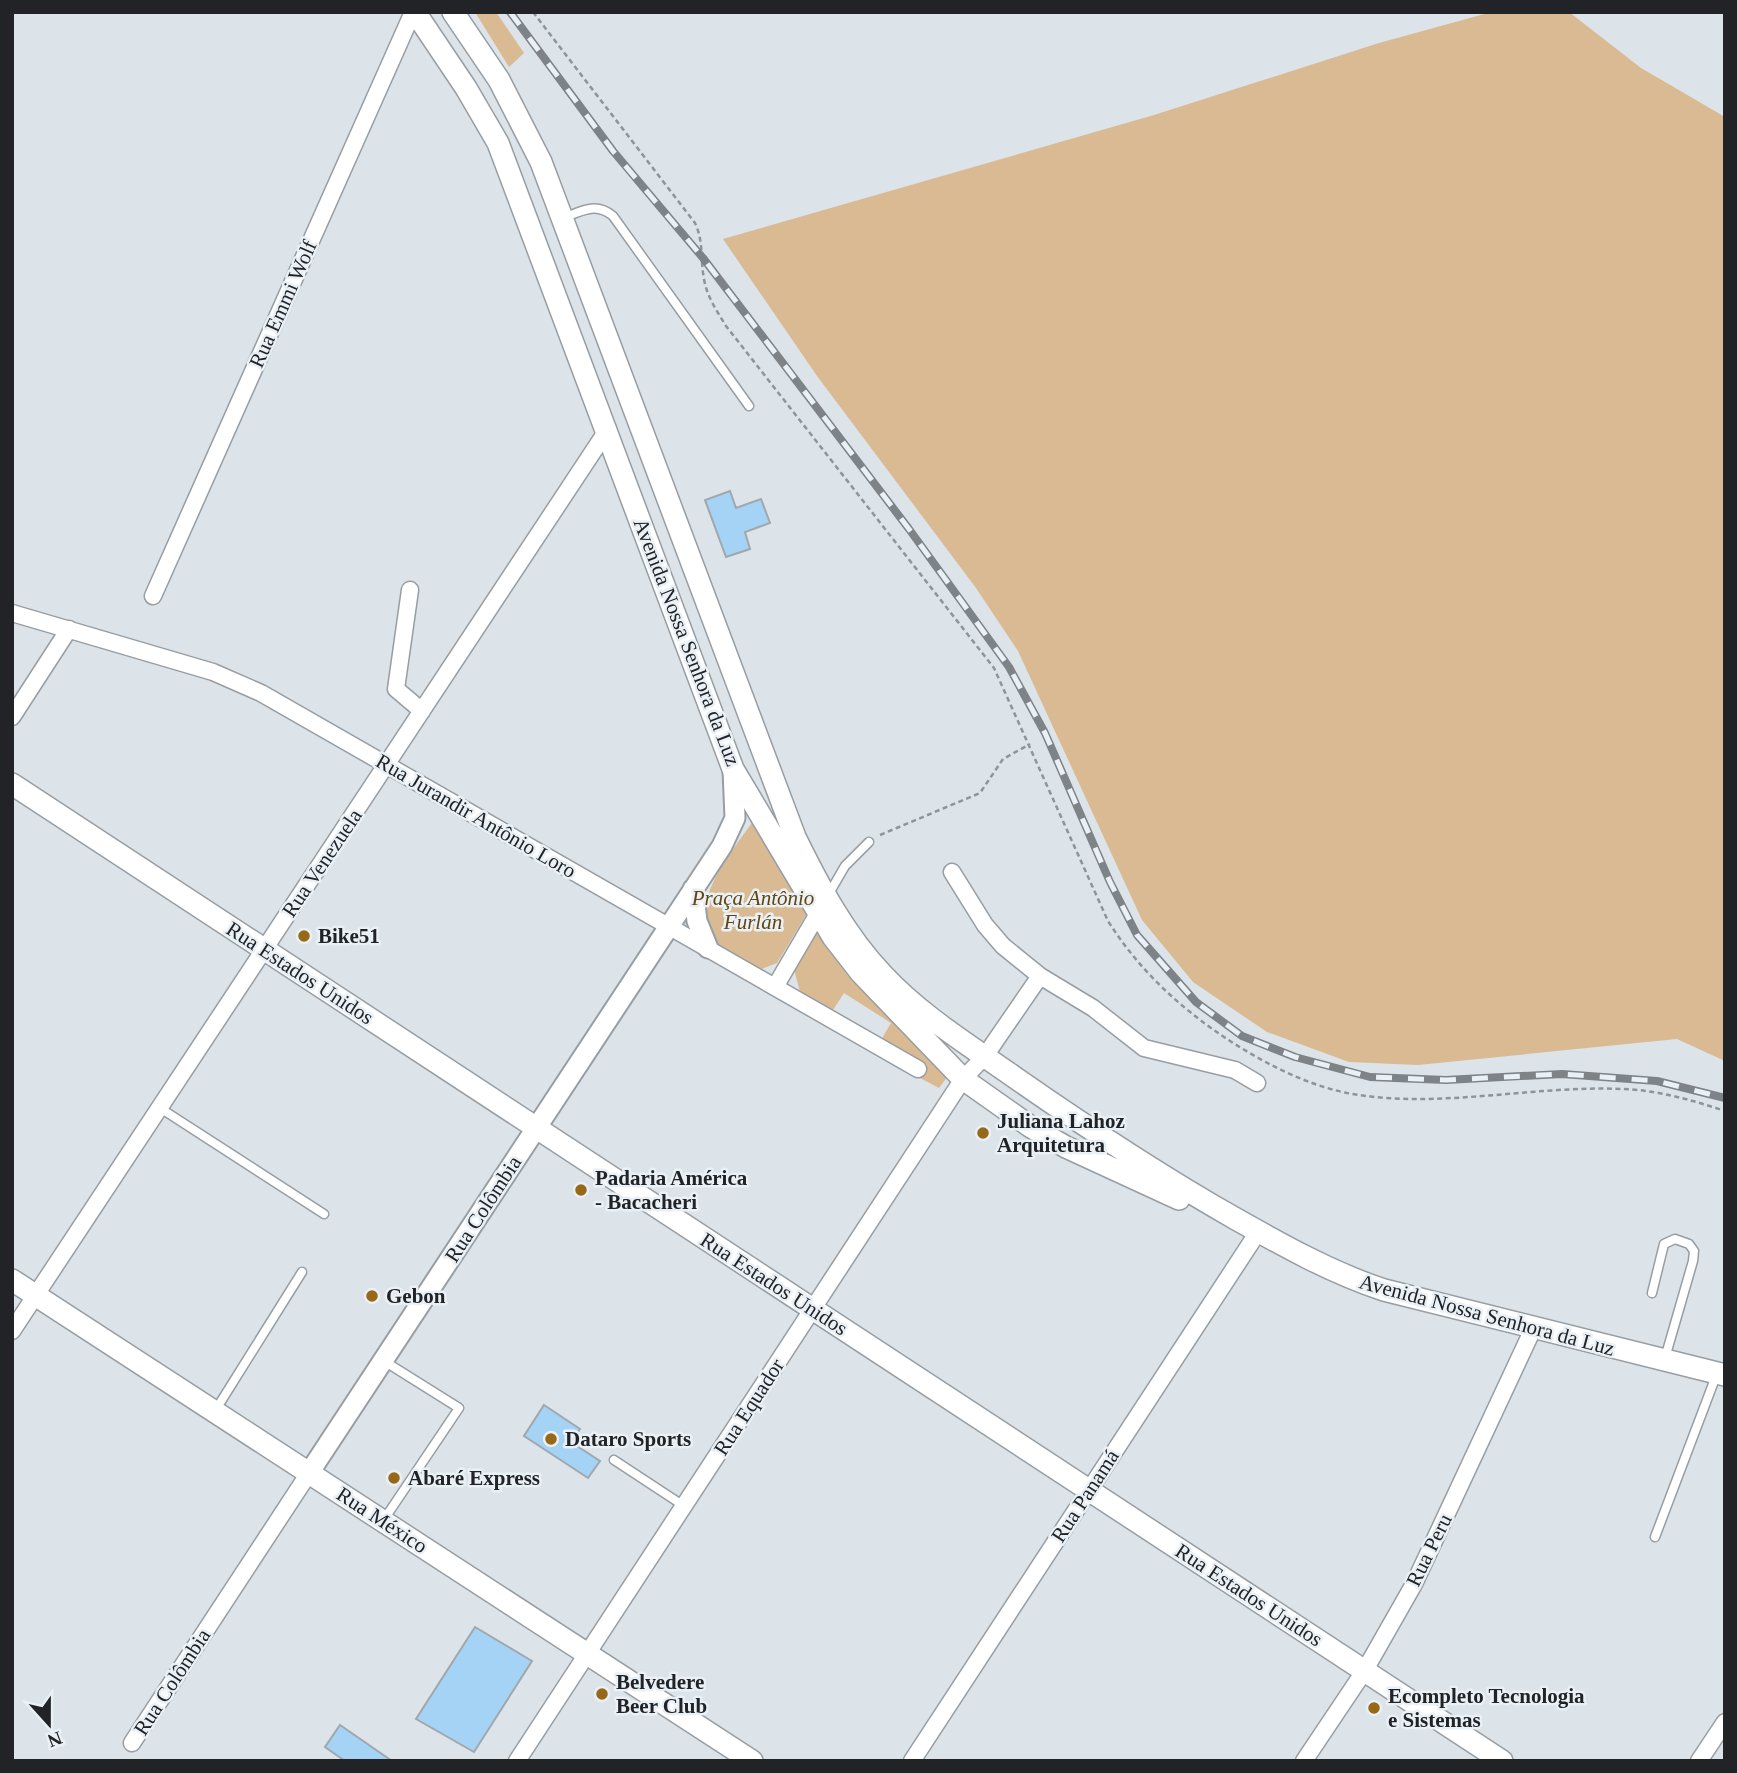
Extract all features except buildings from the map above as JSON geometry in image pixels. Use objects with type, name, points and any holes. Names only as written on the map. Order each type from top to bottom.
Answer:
[{"type":"main road","name":"Avenida Nossa Senhora da Luz","points":[[414,12],[466,88],[498,143],[608,429],[733,769],[822,906],[861,973],[963,1079],[1031,1127],[1086,1157],[1258,1232]]},
{"type":"main road","name":"Avenida Nossa Senhora da Luz","points":[[453,12],[521,120],[562,218],[781,805],[822,906],[883,975],[912,1002],[985,1056],[1148,1169],[1318,1264],[1366,1284],[1533,1329],[1721,1374]]},
{"type":"main road","name":"Rua Estados Unidos","points":[[12,784],[1502,1761]]},
{"type":"main road","name":"Rua México","points":[[12,1280],[752,1761]]},
{"type":"street","name":"Rua Emmi Wolf","points":[[153,596],[414,12]]},
{"type":"street","name":"Rua Venezuela","points":[[12,1331],[608,429]]},
{"type":"street","points":[[410,590],[396,688],[422,711]]},
{"type":"street","name":"Rua Jurandir Antônio Loro","points":[[12,613],[238,682],[918,1069]]},
{"type":"street","points":[[12,717],[69,629]]},
{"type":"street","name":"Rua Colômbia","points":[[132,1744],[722,846],[735,818],[733,769]]},
{"type":"street","points":[[952,872],[991,932],[1040,976],[1083,1001],[1144,1048],[1235,1070],[1256,1083]]},
{"type":"street","points":[[693,889],[697,921],[708,948]]},
{"type":"street","points":[[775,987],[822,906]]},
{"type":"street","name":"Rua Equador","points":[[517,1761],[963,1079],[985,1056],[1040,976]]},
{"type":"street","name":"Rua Panamá","points":[[912,1761],[1258,1232]]},
{"type":"street","name":"Rua Peru","points":[[1304,1761],[1365,1670],[1414,1584],[1533,1329]]},
{"type":"street","points":[[1699,1761],[1725,1721]]},
{"type":"lane","points":[[562,218],[593,207],[603,208],[612,216],[750,406]]},
{"type":"lane","points":[[822,906],[845,866],[869,842]]},
{"type":"lane","points":[[160,1108],[324,1214]]},
{"type":"lane","points":[[1652,1293],[1664,1244],[1675,1239],[1689,1244],[1694,1251],[1693,1261],[1664,1360]]},
{"type":"lane","points":[[215,1411],[302,1272]]},
{"type":"lane","points":[[383,1360],[459,1408],[383,1521]]},
{"type":"lane","points":[[1655,1537],[1721,1374]]},
{"type":"lane","points":[[614,1460],[684,1506]]},
{"type":"path","points":[[533,12],[695,223],[702,239],[704,280],[711,302],[726,326],[994,668],[1108,921],[1129,953],[1195,1017],[1290,1075],[1347,1093],[1402,1099],[1623,1089],[1686,1098],[1725,1111]]},
{"type":"path","points":[[869,842],[980,793],[1003,759],[1030,744]]},
{"type":"green space","points":[[475,12],[496,12],[524,53],[509,67]]},
{"type":"green space","points":[[1569,12],[1641,68],[1725,117],[1725,1061],[1677,1039],[1418,1065],[1349,1062],[1267,1032],[1193,982],[1142,920],[1018,651],[976,588],[817,376],[723,239],[1154,115],[1379,43],[1488,13]]},
{"type":"green space","name":"Praça Antônio Furlán","points":[[755,818],[809,910],[777,963],[759,970],[721,948],[709,933],[705,916],[707,899],[723,864]]},
{"type":"green space","points":[[819,927],[948,1076],[939,1088],[920,1078],[927,1065],[881,1040],[891,1023],[844,993],[833,1010],[800,992],[794,969]]},
{"type":"railway","points":[[510,12],[613,151],[703,258],[909,529],[1009,667],[1045,733],[1110,882],[1137,935],[1196,1002],[1242,1036],[1295,1057],[1370,1077],[1446,1080],[1562,1074],[1657,1081],[1725,1098]]},
{"type":"place","name":"Bike51","points":[[304,936]]},
{"type":"place","name":"Juliana Lahoz Arquitetura","points":[[983,1133]]},
{"type":"place","name":"Padaria América - Bacacheri","points":[[581,1190]]},
{"type":"place","name":"Gebon","points":[[372,1296]]},
{"type":"place","name":"Dataro Sports","points":[[551,1439]]},
{"type":"place","name":"Abaré Express","points":[[394,1478]]},
{"type":"place","name":"Belvedere Beer Club","points":[[602,1694]]},
{"type":"place","name":"Ecompleto Tecnologia e Sistemas","points":[[1374,1708]]}]
